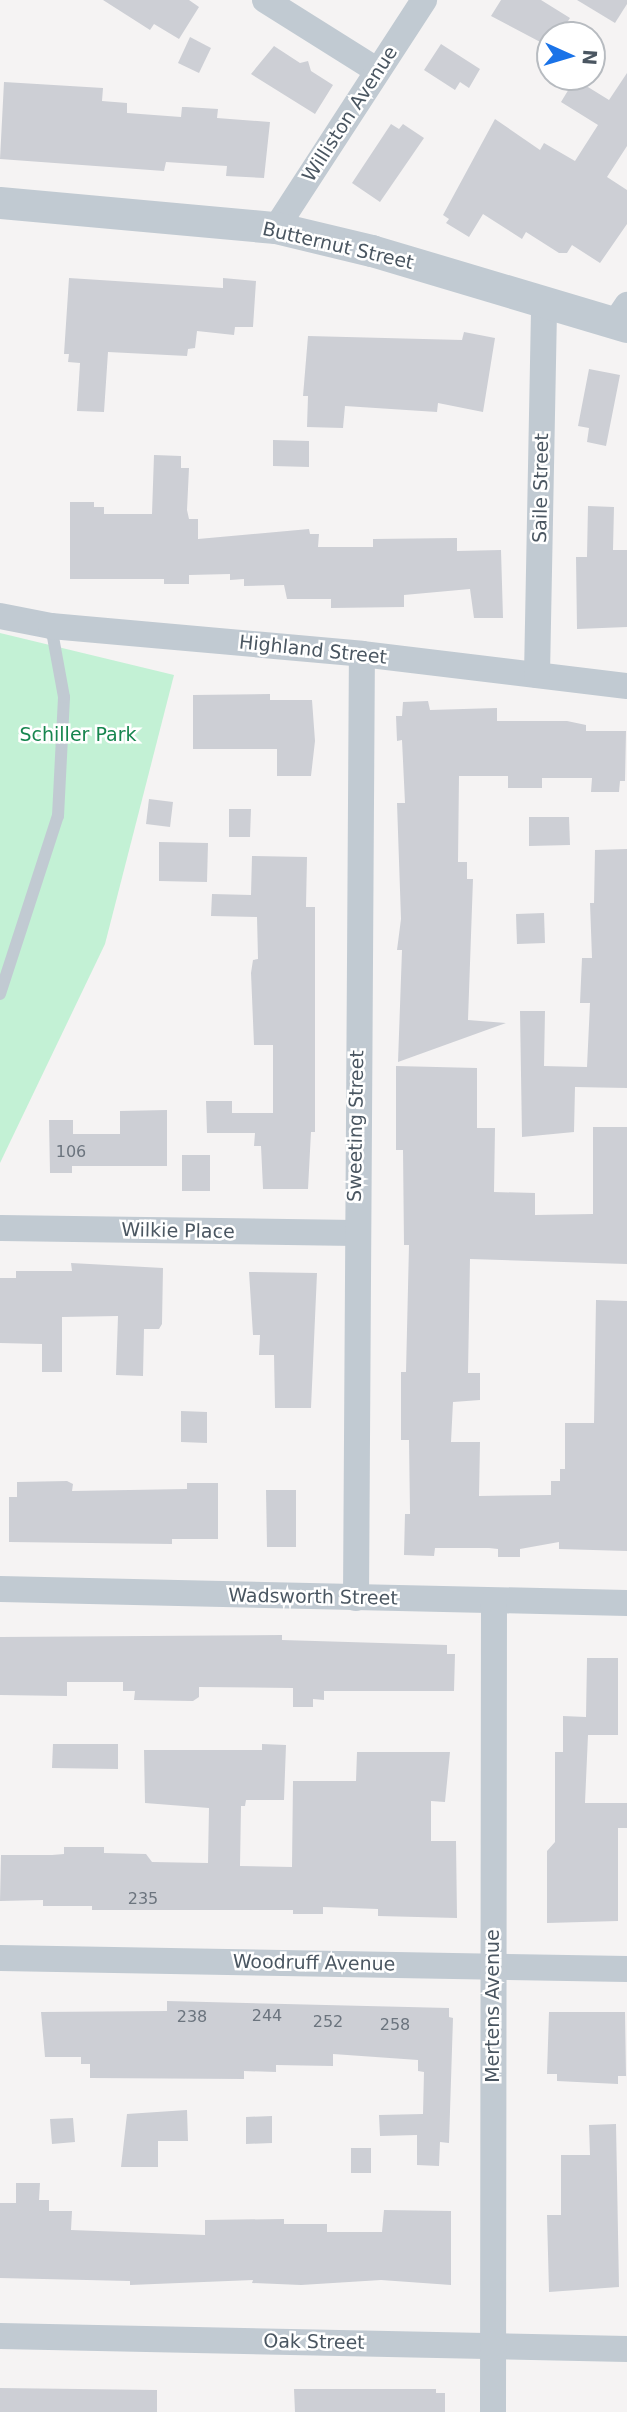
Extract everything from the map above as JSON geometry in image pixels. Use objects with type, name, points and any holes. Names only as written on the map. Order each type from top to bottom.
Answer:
[{"type":"street","points":[[265,0],[378,71]]},
{"type":"street","name":"Williston Avenue","points":[[275,228],[424,0]]},
{"type":"street","name":"Butternut Street","points":[[0,208],[275,228],[372,251],[544,302],[623,318]]},
{"type":"street","name":"Saile Street","points":[[537,675],[544,302]]},
{"type":"street","name":"Highland Street","points":[[0,616],[51,626],[362,654],[627,686]]},
{"type":"street","name":"Sweeting Street","points":[[356,1598],[355,1233],[362,654]]},
{"type":"street","name":"Wilkie Place","points":[[1,1228],[355,1233]]},
{"type":"street","name":"Wadsworth Street","points":[[0,1590],[627,1603]]},
{"type":"street","name":"Mertens Avenue","points":[[493,2412],[494,1601]]},
{"type":"street","name":"Woodruff Avenue","points":[[0,1958],[627,1969]]},
{"type":"street","name":"Oak Street","points":[[0,2336],[627,2349]]},
{"type":"lane","points":[[0,994],[58,816],[64,697],[51,626]]},
{"type":"green space","name":"Schiller Park","points":[[0,633],[174,675],[105,944],[0,1163]]},
{"type":"building","points":[[103,0],[189,0],[199,7],[179,39],[154,24],[150,30]]},
{"type":"building","points":[[501,0],[541,0],[570,18],[568,21],[536,21],[536,40],[491,16]]},
{"type":"building","points":[[577,0],[627,0],[627,4],[615,23]]},
{"type":"building","points":[[190,37],[211,48],[199,73],[178,63]]},
{"type":"building","points":[[441,44],[480,69],[469,88],[460,82],[455,90],[424,70]]},
{"type":"building","points":[[274,46],[300,63],[308,61],[311,71],[333,85],[315,114],[251,74]]},
{"type":"building","points":[[627,73],[627,146],[607,177],[627,190],[627,224],[600,263],[572,245],[567,253],[559,253],[526,232],[522,239],[483,214],[469,237],[446,223],[449,219],[443,215],[495,119],[540,150],[544,143],[575,161],[598,125],[561,102],[568,91],[594,91],[609,100]]},
{"type":"building","points":[[4,82],[103,88],[102,101],[127,103],[127,113],[181,117],[182,107],[218,109],[217,118],[270,122],[264,178],[226,176],[227,166],[166,162],[164,171],[0,159]]},
{"type":"building","points":[[391,124],[399,129],[403,124],[424,138],[380,202],[352,183]]},
{"type":"building","points":[[69,278],[223,288],[223,278],[256,281],[253,327],[235,327],[234,335],[197,331],[195,348],[188,349],[187,356],[108,352],[104,412],[77,411],[80,363],[68,362],[69,354],[64,354]]},
{"type":"building","points":[[464,332],[495,338],[483,412],[438,403],[437,412],[345,406],[343,428],[307,427],[308,396],[303,396],[308,336],[462,340]]},
{"type":"building","points":[[589,369],[620,375],[606,446],[587,442],[589,428],[578,426]]},
{"type":"building","points":[[273,440],[309,441],[309,467],[273,466]]},
{"type":"building","points":[[154,455],[181,456],[181,468],[189,468],[187,510],[189,519],[198,519],[198,539],[309,529],[310,534],[319,534],[318,547],[373,547],[373,539],[457,538],[457,551],[501,550],[503,618],[474,618],[470,589],[404,595],[404,607],[331,608],[331,599],[287,599],[284,585],[244,586],[244,579],[230,580],[230,574],[189,575],[189,584],[164,584],[164,579],[70,579],[70,502],[94,502],[94,507],[104,507],[104,514],[152,514]]},
{"type":"building","points":[[588,506],[614,507],[613,550],[627,550],[627,627],[577,629],[576,557],[587,557]]},
{"type":"building","points":[[270,694],[270,700],[312,700],[315,741],[311,776],[277,776],[277,749],[193,749],[193,695]]},
{"type":"building","points":[[428,701],[430,710],[497,708],[497,721],[567,721],[586,725],[586,731],[626,731],[625,781],[620,781],[619,792],[591,792],[592,778],[542,778],[542,788],[508,788],[508,776],[459,776],[458,862],[467,862],[467,879],[473,879],[468,1020],[506,1023],[398,1062],[402,950],[397,950],[401,919],[397,803],[405,803],[402,740],[397,741],[396,716],[402,716],[403,702]]},
{"type":"building","points":[[149,799],[173,802],[170,827],[146,824]]},
{"type":"building","points":[[229,809],[251,809],[250,837],[229,837]]},
{"type":"building","points":[[529,817],[569,817],[570,845],[529,846]]},
{"type":"building","points":[[159,842],[208,843],[207,882],[159,881]]},
{"type":"building","points":[[627,849],[627,1088],[575,1087],[574,1132],[522,1137],[520,1011],[545,1011],[544,1066],[587,1067],[590,1003],[580,1003],[582,958],[592,958],[590,903],[594,903],[595,850]]},
{"type":"building","points":[[252,856],[307,857],[306,907],[315,907],[315,1132],[311,1132],[308,1189],[263,1189],[261,1146],[254,1146],[255,1133],[207,1133],[206,1101],[232,1101],[232,1113],[273,1113],[273,1045],[254,1045],[251,973],[253,960],[258,959],[257,917],[211,916],[212,894],[251,895]]},
{"type":"building","points":[[544,913],[545,943],[517,944],[516,914]]},
{"type":"building","points":[[396,1066],[477,1068],[477,1128],[495,1128],[494,1192],[535,1193],[535,1215],[593,1214],[593,1127],[627,1127],[627,1264],[470,1259],[468,1373],[480,1373],[480,1400],[453,1402],[451,1442],[480,1442],[479,1496],[551,1495],[551,1481],[560,1481],[560,1469],[565,1469],[565,1423],[594,1423],[596,1300],[627,1301],[627,1551],[559,1549],[559,1542],[520,1549],[520,1557],[498,1557],[498,1549],[489,1548],[435,1548],[434,1556],[404,1555],[405,1514],[410,1514],[409,1440],[401,1440],[401,1372],[406,1372],[409,1245],[404,1245],[403,1150],[396,1150]]},
{"type":"building","points":[[167,1110],[167,1166],[72,1166],[72,1173],[50,1173],[49,1120],[73,1120],[73,1134],[120,1134],[120,1111]]},
{"type":"building","points":[[182,1155],[210,1155],[210,1191],[182,1191]]},
{"type":"building","points":[[71,1263],[163,1268],[162,1324],[159,1329],[144,1329],[143,1376],[116,1375],[118,1316],[62,1317],[62,1372],[42,1372],[42,1344],[0,1343],[0,1278],[16,1278],[16,1271],[72,1271]]},
{"type":"building","points":[[249,1272],[317,1273],[311,1408],[275,1408],[274,1355],[259,1355],[260,1335],[253,1335]]},
{"type":"building","points":[[181,1411],[207,1412],[207,1443],[181,1442]]},
{"type":"building","points":[[67,1481],[73,1484],[72,1491],[187,1489],[187,1483],[218,1483],[218,1539],[172,1539],[172,1544],[9,1542],[9,1497],[17,1497],[17,1482]]},
{"type":"building","points":[[266,1490],[296,1490],[296,1547],[267,1547]]},
{"type":"building","points":[[282,1635],[282,1640],[447,1645],[447,1654],[455,1654],[454,1691],[324,1691],[324,1700],[313,1699],[313,1707],[293,1707],[293,1688],[199,1687],[199,1697],[193,1701],[134,1700],[135,1691],[123,1691],[123,1682],[67,1682],[67,1696],[0,1695],[0,1637]]},
{"type":"building","points":[[587,1658],[618,1658],[618,1735],[588,1735],[585,1803],[627,1803],[627,1828],[618,1828],[618,1921],[547,1923],[547,1851],[555,1842],[555,1752],[563,1752],[563,1716],[586,1717]]},
{"type":"building","points":[[53,1744],[118,1744],[118,1769],[52,1768]]},
{"type":"building","points":[[262,1744],[286,1745],[284,1800],[246,1800],[245,1806],[241,1806],[240,1866],[292,1867],[293,1781],[356,1781],[357,1752],[450,1752],[445,1802],[431,1801],[431,1841],[456,1841],[457,1918],[378,1916],[378,1909],[323,1907],[323,1914],[293,1914],[293,1910],[92,1910],[92,1906],[43,1906],[43,1900],[0,1901],[1,1855],[52,1855],[64,1854],[64,1847],[104,1847],[104,1853],[146,1854],[152,1862],[208,1863],[209,1808],[145,1803],[144,1750],[262,1750]]},
{"type":"building","points":[[167,2001],[449,2008],[449,2017],[453,2018],[449,2143],[440,2142],[439,2166],[417,2165],[417,2135],[380,2136],[379,2115],[423,2114],[424,2072],[418,2071],[418,2060],[333,2054],[333,2066],[276,2065],[276,2072],[244,2071],[244,2079],[90,2078],[90,2064],[81,2064],[81,2057],[45,2057],[41,2012],[167,2011]]},
{"type":"building","points":[[549,2012],[625,2012],[626,2076],[618,2076],[618,2084],[557,2081],[557,2074],[547,2074]]},
{"type":"building","points":[[187,2110],[188,2141],[158,2141],[158,2167],[121,2167],[127,2114]]},
{"type":"building","points":[[272,2116],[272,2143],[246,2144],[246,2117]]},
{"type":"building","points":[[73,2118],[75,2142],[52,2144],[50,2119]]},
{"type":"building","points":[[616,2124],[619,2287],[549,2292],[547,2215],[561,2215],[561,2155],[590,2155],[589,2125]]},
{"type":"building","points":[[351,2148],[371,2148],[371,2173],[351,2173]]},
{"type":"building","points":[[16,2183],[40,2183],[39,2200],[49,2200],[49,2211],[72,2211],[71,2230],[205,2235],[205,2220],[284,2219],[284,2224],[327,2224],[327,2232],[382,2232],[384,2210],[451,2211],[451,2285],[381,2280],[301,2285],[252,2283],[253,2280],[130,2285],[130,2281],[0,2278],[0,2203],[16,2203]]},
{"type":"building","points":[[0,2388],[157,2390],[157,2412],[0,2412]]},
{"type":"building","points":[[294,2389],[436,2389],[436,2393],[445,2393],[445,2412],[295,2412]]}]
